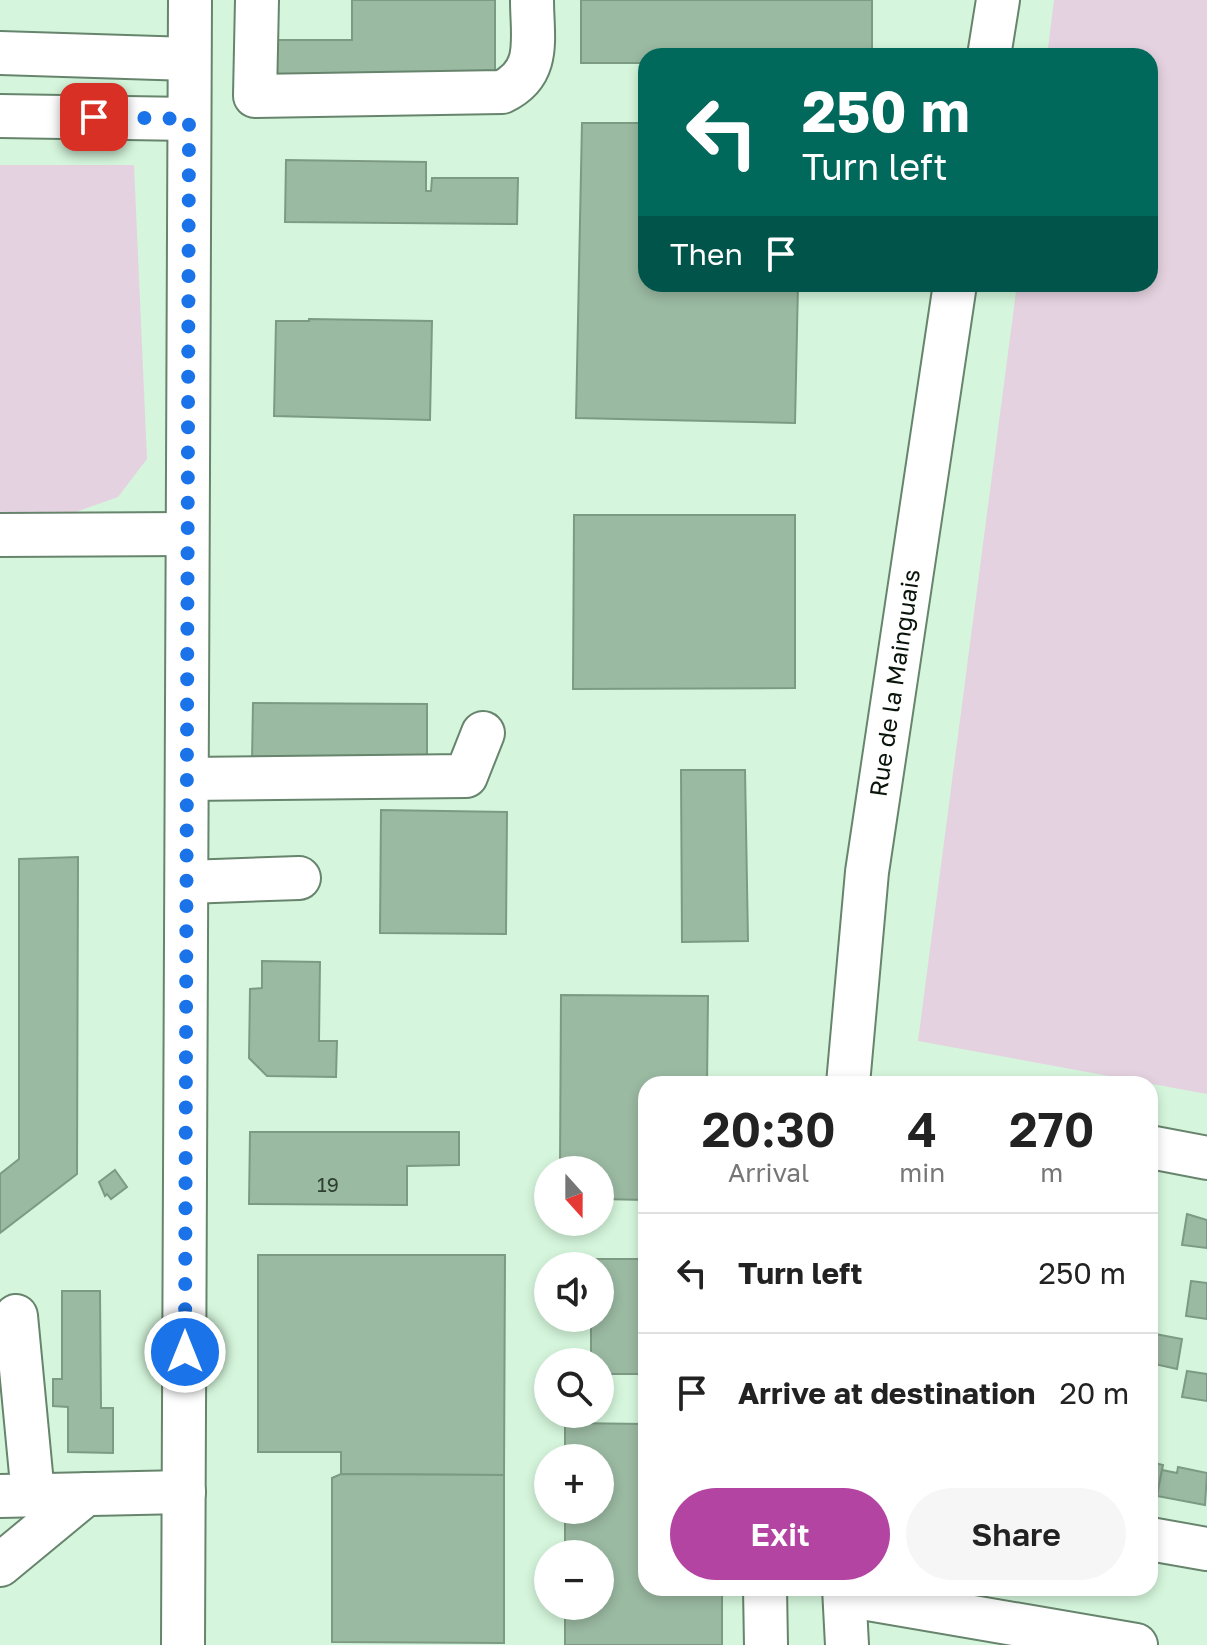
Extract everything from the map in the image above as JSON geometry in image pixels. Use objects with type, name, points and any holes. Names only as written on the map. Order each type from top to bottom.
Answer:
[{"type":"street","points":[[183,1645],[190,1],[243,0]]},
{"type":"street","points":[[257,0],[255,96],[502,92],[517,85],[531,66],[532,0]]},
{"type":"street","points":[[990,48],[998,0]]},
{"type":"street","points":[[4,49],[189,59]]},
{"type":"street","points":[[0,116],[189,119]]},
{"type":"street","name":"Rue de la Mainguais","points":[[849,1076],[867,872],[954,292]]},
{"type":"street","points":[[0,535],[187,534]]},
{"type":"street","points":[[187,779],[466,776],[483,733]]},
{"type":"street","points":[[187,882],[299,878]]},
{"type":"street","points":[[1158,1149],[1207,1158]]},
{"type":"street","points":[[16,1316],[16,1496],[184,1492]]},
{"type":"street","points":[[0,1565],[86,1494]]},
{"type":"street","points":[[1158,1540],[1207,1549]]},
{"type":"street","points":[[765,1596],[766,1645]]},
{"type":"street","points":[[845,1596],[847,1645]]},
{"type":"street","points":[[867,1596],[1136,1645]]},
{"type":"shaded area","points":[[1054,0],[1207,0],[1207,1094],[1158,1085],[1158,1076],[1109,1076],[918,1041],[1016,292],[1158,292],[1158,48],[1048,48]]},
{"type":"shaded area","points":[[0,165],[134,165],[147,459],[118,497],[73,513],[0,514]]},
{"type":"building","points":[[352,0],[495,0],[495,85],[270,85],[270,40],[352,40]]},
{"type":"building","points":[[581,0],[872,0],[872,48],[638,48],[638,63],[581,63]]},
{"type":"building","points":[[582,123],[638,123],[638,292],[798,292],[795,423],[576,418]]},
{"type":"building","points":[[286,160],[426,162],[426,191],[431,191],[432,178],[518,178],[517,224],[285,222]]},
{"type":"building","points":[[276,321],[432,321],[430,420],[274,416]]},
{"type":"building","points":[[574,515],[795,515],[795,688],[573,689]]},
{"type":"building","points":[[253,703],[427,704],[427,762],[252,761]]},
{"type":"building","points":[[681,770],[745,770],[748,941],[682,942]]},
{"type":"building","points":[[381,810],[507,812],[506,934],[380,933]]},
{"type":"building","points":[[78,857],[77,1174],[0,1233],[0,1174],[19,1159],[19,859]]},
{"type":"building","points":[[262,961],[320,962],[319,1041],[337,1041],[336,1077],[267,1076],[249,1058],[250,989],[262,988]]},
{"type":"building","points":[[561,995],[708,996],[707,1076],[638,1076],[638,1200],[614,1199],[614,1156],[560,1156]]},
{"type":"building","points":[[250,1132],[459,1132],[459,1165],[407,1166],[407,1205],[249,1204]]},
{"type":"building","points":[[115,1170],[127,1187],[111,1199],[107,1194],[105,1196],[99,1182]]},
{"type":"building","points":[[1187,1214],[1207,1220],[1207,1248],[1182,1245]]},
{"type":"building","points":[[258,1255],[505,1255],[504,1475],[341,1474],[341,1452],[258,1452]]},
{"type":"building","points":[[614,1259],[638,1259],[638,1374],[614,1374],[614,1348],[591,1348],[591,1332],[614,1332]]},
{"type":"building","points":[[1191,1281],[1207,1283],[1207,1319],[1186,1316]]},
{"type":"building","points":[[62,1291],[100,1291],[101,1408],[113,1408],[113,1453],[68,1452],[68,1407],[53,1406],[53,1379],[62,1379]]},
{"type":"building","points":[[1158,1334],[1182,1339],[1177,1369],[1158,1365]]},
{"type":"building","points":[[1187,1371],[1207,1374],[1207,1401],[1182,1397]]},
{"type":"building","points":[[614,1424],[638,1424],[638,1596],[722,1596],[722,1645],[565,1645],[565,1620],[614,1620],[614,1540],[565,1540],[565,1524],[614,1524],[614,1444],[565,1444],[565,1428],[614,1428]]},
{"type":"building","points":[[1158,1464],[1163,1465],[1158,1491]]},
{"type":"building","points":[[1178,1467],[1207,1473],[1205,1505],[1158,1496],[1162,1470],[1177,1473]]},
{"type":"building","points":[[341,1474],[504,1475],[504,1643],[332,1642],[332,1478]]},
{"type":"route","points":[[94,117],[189,119],[185,1352]]}]
